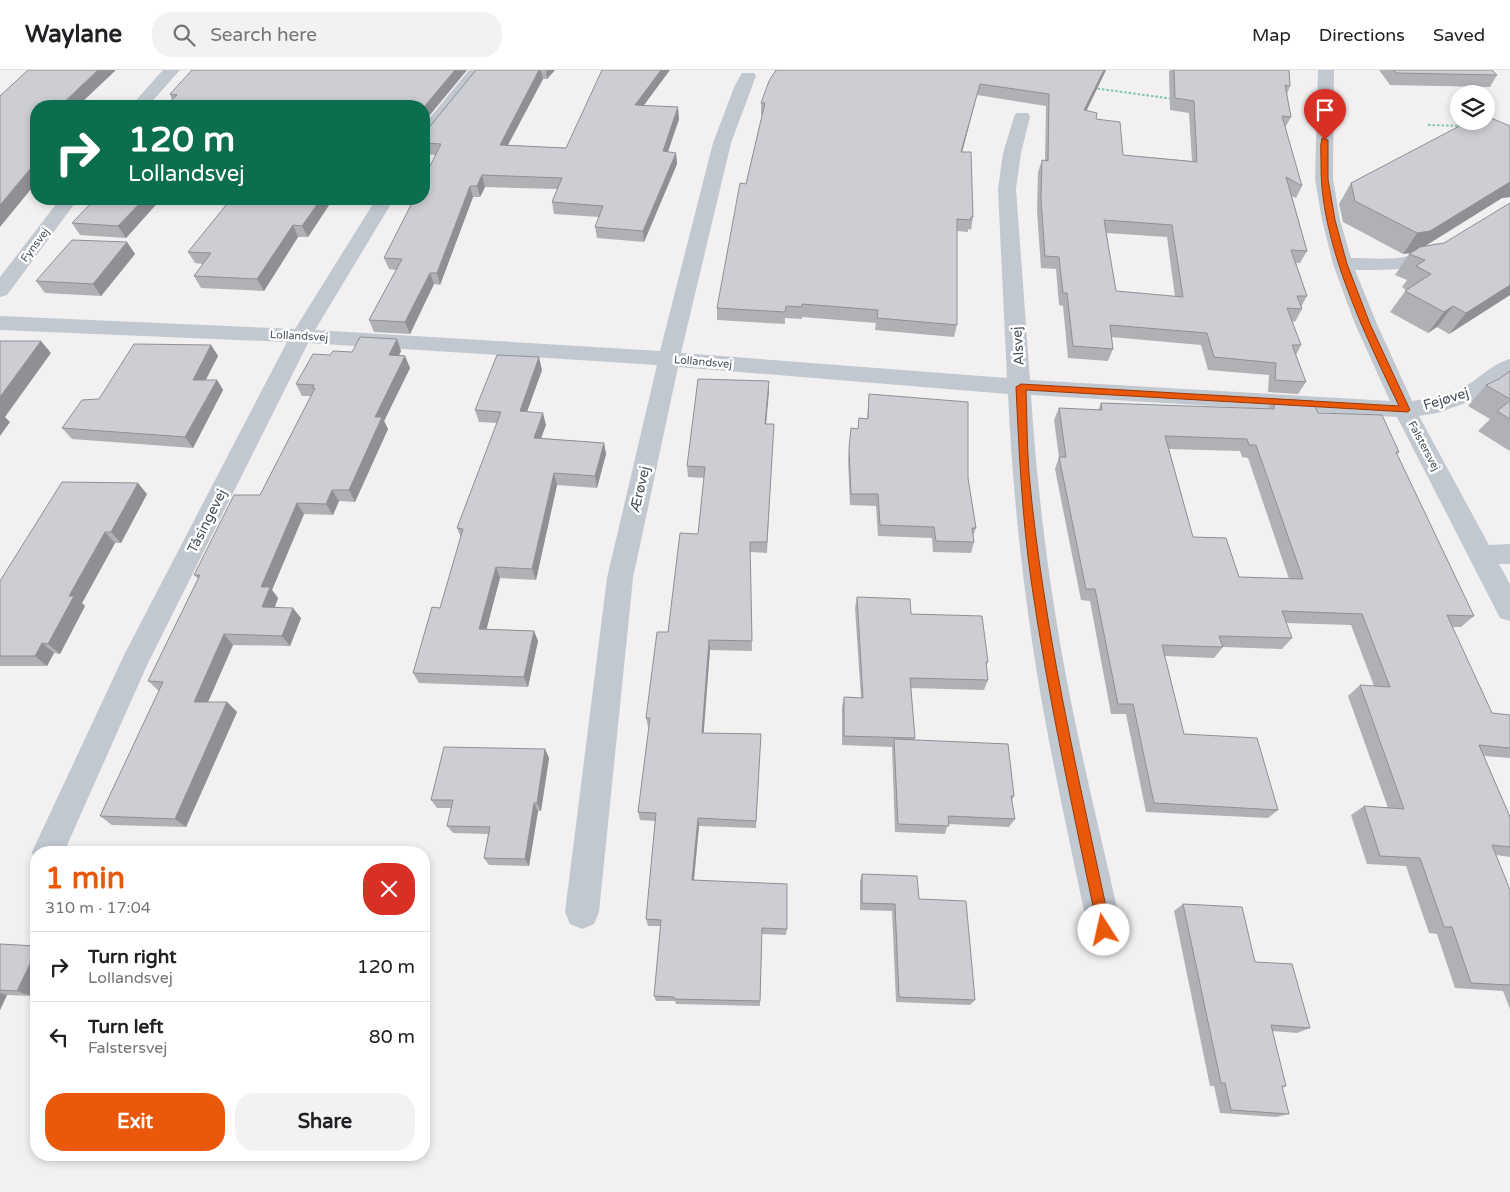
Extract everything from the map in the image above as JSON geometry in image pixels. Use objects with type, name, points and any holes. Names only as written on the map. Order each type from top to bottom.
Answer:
[{"type":"street","points":[[144,100],[172,70]]},
{"type":"street","points":[[430,126],[477,70]]},
{"type":"street","name":"Falstersvej","points":[[1326,70],[1324,179],[1331,220],[1343,264],[1366,324],[1405,410],[1510,610]]},
{"type":"street","name":"Ærøvej","points":[[582,912],[620,578],[669,359],[722,144],[748,76]]},
{"type":"street","name":"Alsvej","points":[[1022,117],[1012,153],[1008,189],[1021,387],[1024,473],[1037,580],[1061,725],[1104,930]]},
{"type":"street","name":"Fynsvej","points":[[0,291],[64,205]]},
{"type":"street","name":"Tåsingevej","points":[[51,846],[135,661],[301,336],[381,205]]},
{"type":"street","points":[[1343,264],[1386,264],[1421,259],[1453,239]]},
{"type":"street","name":"Lollandsvej","points":[[0,323],[301,336],[669,359],[1021,387],[1405,410]]},
{"type":"street","name":"Fejøvej","points":[[1405,410],[1437,405],[1472,393],[1510,366]]},
{"type":"street","points":[[1482,555],[1510,554]]},
{"type":"path","points":[[1094,88],[1180,100]]},
{"type":"path","points":[[1428,125],[1450,126]]},
{"type":"building","points":[[28,70],[98,70],[66,100],[30,100],[30,169],[0,205],[0,96]]},
{"type":"building","points":[[192,70],[455,70],[430,100],[172,100],[177,95],[170,94]]},
{"type":"building","points":[[476,70],[539,70],[500,145],[566,148],[602,70],[661,70],[635,105],[678,107],[663,151],[676,153],[643,231],[595,227],[603,206],[552,202],[562,178],[482,175],[477,186],[470,186],[437,273],[430,273],[405,322],[369,320],[402,259],[384,258],[411,205],[430,205],[430,166],[441,144],[430,143],[430,126]]},
{"type":"building","points":[[776,70],[1104,70],[1084,110],[1097,113],[1096,119],[1120,122],[1123,155],[1197,162],[1194,101],[1175,98],[1174,70],[1289,70],[1290,86],[1285,85],[1291,117],[1282,116],[1302,186],[1286,177],[1307,251],[1291,250],[1307,296],[1297,296],[1302,309],[1287,308],[1301,345],[1292,345],[1306,382],[1275,380],[1276,363],[1214,357],[1207,333],[1110,325],[1113,349],[1073,346],[1067,293],[1063,293],[1059,257],[1045,256],[1041,199],[1042,160],[1048,161],[1049,94],[980,84],[961,152],[971,152],[973,217],[970,220],[957,219],[957,325],[877,318],[878,310],[802,304],[802,307],[786,306],[785,312],[717,308],[740,183],[746,184],[765,103],[761,103],[769,81]],"holes":[[[1104,220],[1172,225],[1183,297],[1116,291]]]},
{"type":"building","points":[[1394,70],[1492,70],[1497,75],[1396,73]]},
{"type":"building","points":[[1495,120],[1510,126],[1510,182],[1430,231],[1417,233],[1355,201],[1351,183],[1452,130],[1495,130]]},
{"type":"building","points":[[1510,203],[1510,285],[1466,313],[1453,306],[1444,312],[1405,291],[1431,274],[1416,266],[1425,260],[1409,254],[1420,247],[1444,243]]},
{"type":"building","points":[[89,205],[138,205],[118,226],[72,223]]},
{"type":"building","points":[[226,205],[317,205],[302,226],[293,225],[257,279],[194,276],[211,253],[188,252]]},
{"type":"building","points":[[72,240],[127,242],[93,284],[36,281]]},
{"type":"building","points":[[360,337],[397,339],[389,355],[405,356],[375,417],[382,417],[349,490],[332,490],[326,504],[297,503],[261,587],[270,587],[262,607],[293,608],[282,636],[224,634],[194,702],[227,702],[175,819],[100,816],[163,682],[148,681],[200,575],[194,575],[234,495],[260,495],[315,388],[312,388],[314,385],[296,384],[313,354],[330,355],[333,351],[352,352]]},
{"type":"building","points":[[0,341],[41,341],[0,397]]},
{"type":"building","points":[[134,344],[211,345],[193,380],[217,380],[185,437],[62,428],[82,400],[99,399]]},
{"type":"building","points":[[497,355],[539,357],[520,411],[543,413],[534,438],[604,443],[595,476],[554,473],[532,569],[496,567],[479,629],[534,631],[524,677],[413,673],[432,607],[440,608],[463,529],[457,528],[501,412],[475,410]]},
{"type":"building","points":[[1510,371],[1510,399],[1486,385]]},
{"type":"building","points":[[698,379],[769,381],[765,424],[774,424],[767,542],[750,542],[752,641],[709,640],[702,733],[761,734],[756,821],[698,818],[692,880],[787,884],[787,929],[762,928],[760,1001],[674,999],[674,997],[654,996],[661,920],[646,919],[656,813],[638,812],[650,718],[646,718],[657,632],[668,632],[680,533],[698,534],[705,467],[687,466]]},
{"type":"building","points":[[869,394],[968,402],[968,478],[976,528],[972,528],[974,542],[936,541],[934,527],[880,525],[878,494],[851,494],[849,448],[851,428],[858,429],[859,418],[868,419]]},
{"type":"building","points":[[1274,399],[1313,401],[1318,413],[1382,415],[1399,452],[1396,452],[1474,616],[1447,615],[1492,713],[1510,715],[1510,748],[1479,745],[1510,817],[1510,847],[1492,845],[1510,890],[1510,985],[1471,983],[1452,927],[1444,927],[1420,858],[1380,856],[1364,806],[1404,809],[1360,685],[1390,687],[1362,614],[1282,611],[1292,638],[1219,636],[1223,647],[1162,645],[1184,734],[1257,738],[1278,810],[1154,803],[1133,704],[1118,704],[1095,589],[1086,589],[1059,457],[1066,457],[1059,408],[1102,410],[1101,403],[1274,409]],"holes":[[[1165,436],[1247,439],[1249,445],[1256,445],[1303,579],[1239,577],[1226,538],[1193,537]]]},
{"type":"building","points":[[1510,401],[1510,419],[1497,411]]},
{"type":"building","points":[[62,482],[138,483],[111,532],[105,532],[69,596],[74,596],[48,644],[42,643],[35,656],[0,656],[0,581]]},
{"type":"building","points":[[857,597],[910,599],[911,614],[982,616],[988,662],[986,662],[988,680],[910,678],[915,738],[844,736],[844,697],[863,698]]},
{"type":"building","points":[[894,739],[1008,744],[1014,796],[1011,796],[1015,819],[948,816],[949,826],[898,824]]},
{"type":"building","points":[[444,747],[545,749],[537,803],[534,803],[525,859],[484,858],[490,827],[447,826],[453,800],[431,800]]},
{"type":"building","points":[[862,874],[917,876],[919,899],[966,901],[975,1000],[899,997],[895,904],[862,903]]},
{"type":"building","points":[[1183,904],[1242,907],[1255,962],[1292,964],[1310,1028],[1271,1025],[1286,1086],[1282,1086],[1289,1114],[1231,1110],[1225,1083],[1221,1083]]},
{"type":"building","points":[[0,944],[30,946],[30,964],[17,991],[0,990]]},
{"type":"route","points":[[1104,930],[1102,912],[1061,725],[1037,580],[1024,473],[1021,387],[1405,410],[1366,324],[1343,264],[1331,220],[1324,179],[1325,140]]}]
